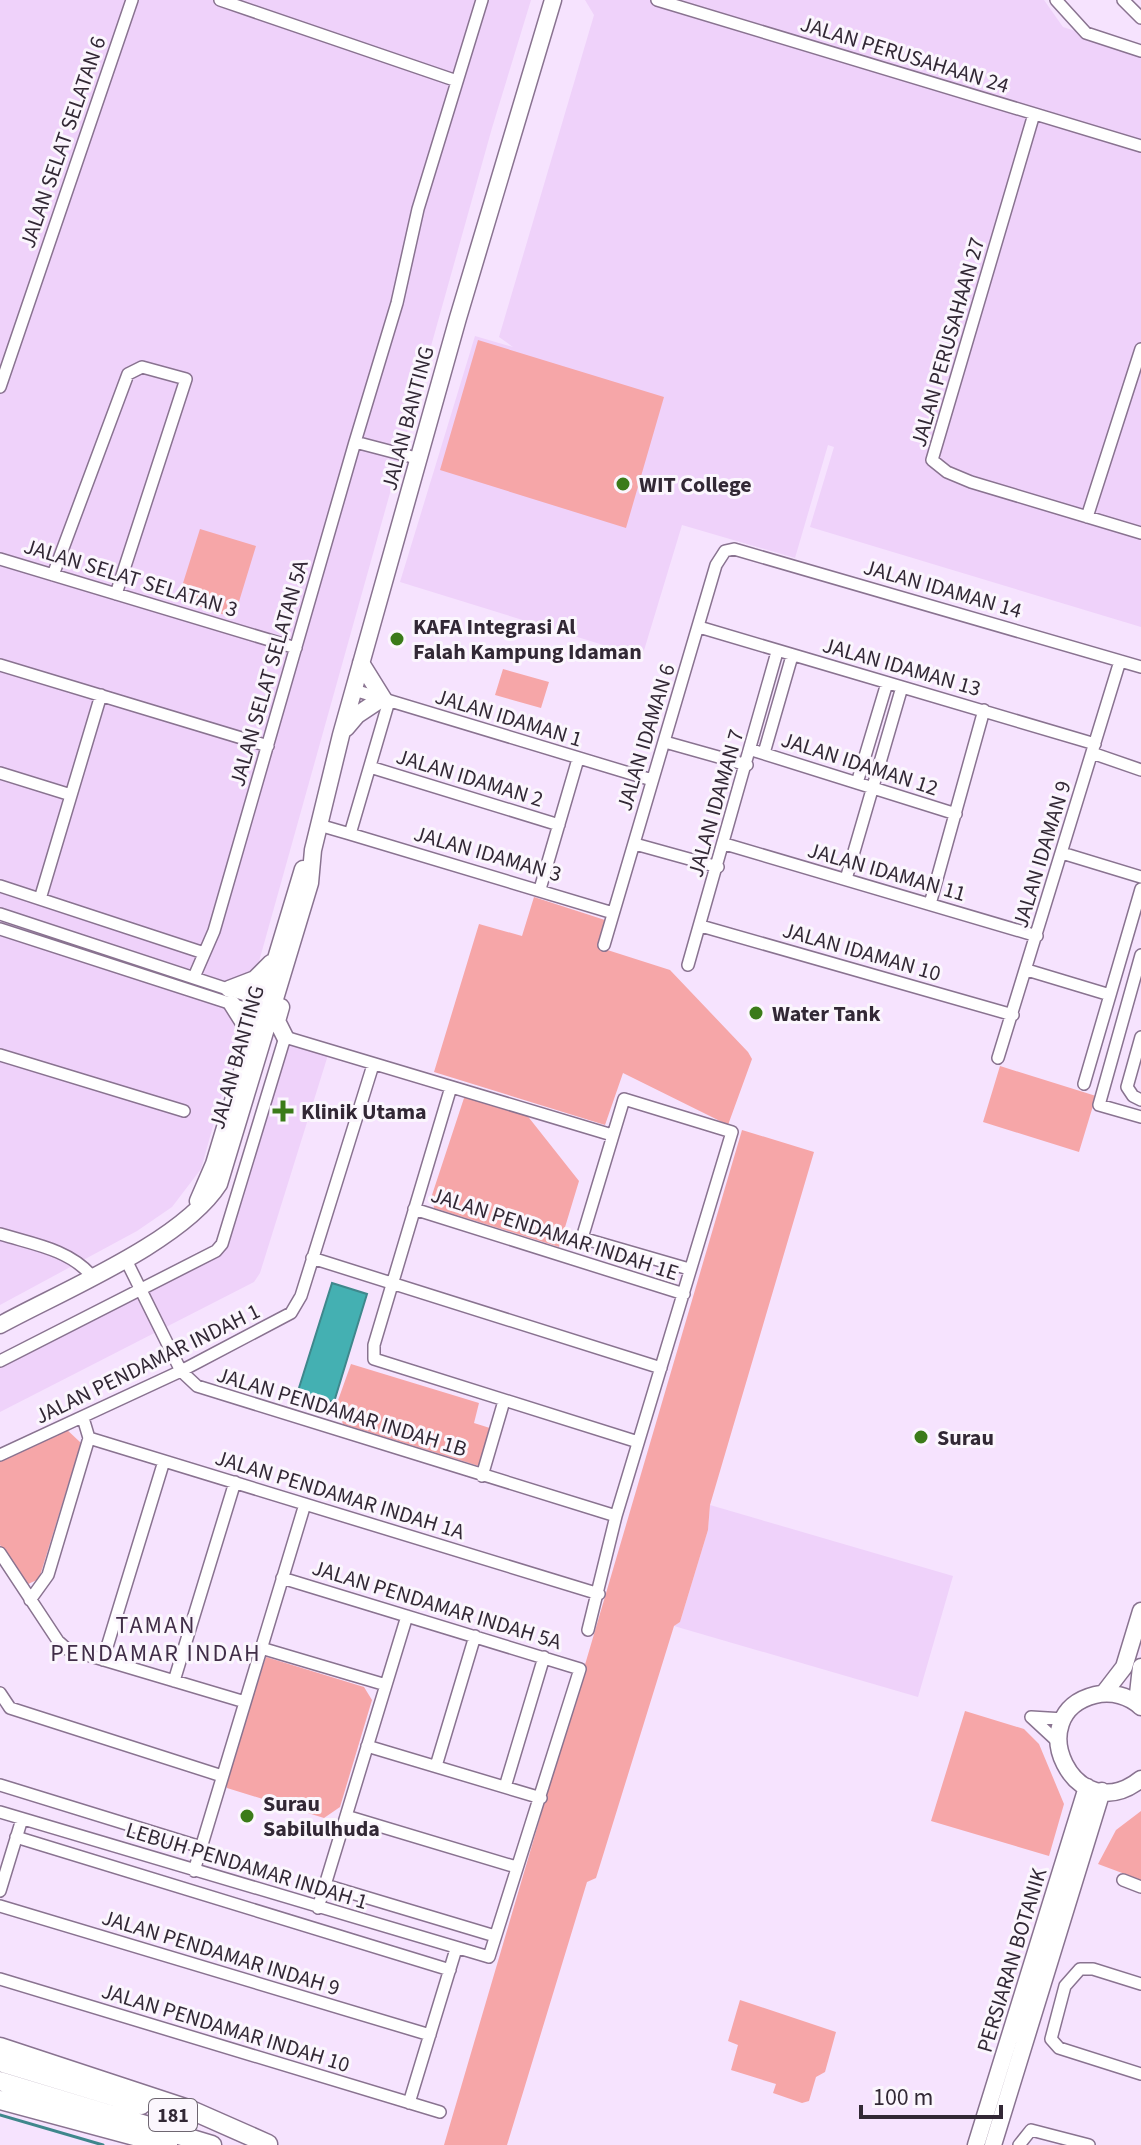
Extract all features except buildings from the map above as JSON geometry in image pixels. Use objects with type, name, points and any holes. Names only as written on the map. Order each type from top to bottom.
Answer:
[{"type":"main road","name":"JALAN BANTING","points":[[0,1325],[125,1258],[188,1217],[212,1195],[226,1166],[280,961],[311,877],[313,850],[361,663],[458,318],[553,0]]},
{"type":"main road","points":[[341,735],[357,715],[385,700],[361,663]]},
{"type":"main road","points":[[247,1056],[244,1023],[230,997],[280,961],[286,989],[277,1021],[285,1037]]},
{"type":"main road","name":"JALAN BANTING","points":[[188,1217],[210,1175],[247,1056],[266,1009]]},
{"type":"main road","points":[[1141,1611],[1124,1667],[1104,1693],[1081,1701],[1064,1719],[1058,1742],[1066,1769],[1094,1789],[1121,1790],[1141,1779]]},
{"type":"main road","points":[[1104,1693],[1139,1705],[1141,1667]]},
{"type":"main road","points":[[993,2145],[1094,1789]]},
{"type":"main road","name":"PERSIARAN BOTANIK","points":[[976,2145],[1094,1789]]},
{"type":"main road","points":[[0,2047],[191,2110],[269,2145]]},
{"type":"main road","name":"181","points":[[0,2062],[75,2094],[212,2145]]},
{"type":"main road","name":"181","points":[[0,2081],[75,2094],[269,2145]]},
{"type":"main road","points":[[0,2100],[168,2145]]},
{"type":"street","name":"JALAN SELAT SELATAN 6","points":[[0,387],[132,0]]},
{"type":"street","points":[[220,0],[457,81]]},
{"type":"street","name":"JALAN SELAT SELATAN 5A","points":[[194,977],[214,931],[482,0]]},
{"type":"street","name":"JALAN PERUSAHAAN 24","points":[[657,0],[1141,146]]},
{"type":"street","points":[[1056,0],[1086,33],[1141,51]]},
{"type":"street","points":[[1123,0],[1141,18]]},
{"type":"street","name":"JALAN PERUSAHAAN 27","points":[[1034,114],[932,460],[947,472],[971,482],[1141,533]]},
{"type":"street","points":[[1087,517],[1141,349]]},
{"type":"street","points":[[53,575],[128,374],[142,367],[186,379],[116,594]]},
{"type":"street","points":[[355,442],[420,459]]},
{"type":"street","name":"JALAN IDAMAN 6","points":[[604,945],[720,556],[734,549]]},
{"type":"street","name":"JALAN IDAMAN 14","points":[[734,549],[1141,667]]},
{"type":"street","name":"JALAN SELAT SELATAN 3","points":[[0,559],[296,648]]},
{"type":"street","name":"JALAN IDAMAN 13","points":[[699,627],[984,710],[1094,748],[1141,770]]},
{"type":"street","name":"JALAN IDAMAN 7","points":[[688,965],[752,750],[777,652]]},
{"type":"street","name":"JALAN IDAMAN 7","points":[[764,753],[792,656]]},
{"type":"street","name":"JALAN IDAMAN 9","points":[[998,1058],[1120,661]]},
{"type":"street","points":[[0,665],[268,746]]},
{"type":"street","points":[[857,783],[887,683]]},
{"type":"street","points":[[846,879],[902,687]]},
{"type":"street","name":"JALAN IDAMAN 1","points":[[354,690],[652,780]]},
{"type":"street","points":[[40,899],[101,695]]},
{"type":"street","points":[[350,834],[370,767],[385,700]]},
{"type":"street","points":[[930,904],[984,710]]},
{"type":"street","points":[[665,742],[747,765]]},
{"type":"street","name":"JALAN IDAMAN 12","points":[[752,750],[956,814]]},
{"type":"street","points":[[540,889],[578,759]]},
{"type":"street","name":"JALAN IDAMAN 2","points":[[370,767],[559,825]]},
{"type":"street","points":[[0,773],[71,795]]},
{"type":"street","name":"JALAN IDAMAN 3","points":[[319,825],[613,913]]},
{"type":"street","points":[[635,844],[718,867]]},
{"type":"street","name":"JALAN IDAMAN 11","points":[[725,844],[1037,936]]},
{"type":"street","points":[[1062,853],[1141,877]]},
{"type":"street","points":[[0,886],[204,953]]},
{"type":"street","points":[[1084,1084],[1141,889]]},
{"type":"street","points":[[230,997],[194,977],[3,915],[1,931],[266,1009]]},
{"type":"street","name":"JALAN IDAMAN 10","points":[[701,926],[1013,1015]]},
{"type":"street","points":[[1141,957],[1099,1105],[1141,1117]]},
{"type":"street","points":[[1027,970],[1110,995]]},
{"type":"street","points":[[0,1361],[216,1251],[222,1244],[285,1037],[612,1135]]},
{"type":"street","points":[[1141,1037],[1127,1087],[1133,1096],[1141,1100]]},
{"type":"street","points":[[0,1055],[184,1111]]},
{"type":"street","name":"JALAN PENDAMAR INDAH 1","points":[[0,1455],[181,1371],[291,1313],[301,1296],[373,1065]]},
{"type":"street","points":[[451,1087],[374,1345],[374,1359],[638,1442]]},
{"type":"street","points":[[588,1630],[616,1516],[732,1132],[624,1099],[582,1238],[689,1269]]},
{"type":"street","name":"JALAN PENDAMAR INDAH 1E","points":[[414,1209],[684,1294]]},
{"type":"street","points":[[0,1234],[63,1254],[80,1263],[91,1275]]},
{"type":"street","name":"JALAN PENDAMAR INDAH 1B","points":[[125,1258],[181,1371],[209,1392],[616,1516]]},
{"type":"street","points":[[312,1258],[661,1368]]},
{"type":"street","points":[[482,1476],[504,1401]]},
{"type":"street","points":[[30,1600],[48,1575],[89,1438],[83,1418]]},
{"type":"street","name":"JALAN PENDAMAR INDAH 1A","points":[[89,1438],[599,1594]]},
{"type":"street","points":[[103,1660],[164,1461]]},
{"type":"street","points":[[174,1681],[235,1482]]},
{"type":"street","points":[[194,1871],[305,1504]]},
{"type":"street","points":[[0,1553],[58,1641],[67,1649],[245,1702]]},
{"type":"street","name":"JALAN PENDAMAR INDAH 5A","points":[[282,1578],[580,1669],[541,1798]]},
{"type":"street","points":[[318,1908],[407,1616]]},
{"type":"street","points":[[436,1766],[475,1636]]},
{"type":"street","points":[[261,1648],[386,1685]]},
{"type":"street","points":[[505,1787],[544,1657]]},
{"type":"street","points":[[0,1693],[10,1708],[222,1776]]},
{"type":"street","points":[[1058,1742],[1031,1717],[1064,1719]]},
{"type":"street","points":[[325,1885],[495,1936],[541,1798],[367,1746]]},
{"type":"street","points":[[0,1785],[201,1847]]},
{"type":"street","name":"LEBUH PENDAMAR INDAH 1","points":[[0,1812],[456,1949],[489,1957],[495,1936]]},
{"type":"street","points":[[346,1816],[516,1867]]},
{"type":"street","points":[[0,1891],[22,1819]]},
{"type":"street","points":[[16,1837],[450,1970]]},
{"type":"street","points":[[1123,1880],[1141,1887]]},
{"type":"street","name":"JALAN PENDAMAR INDAH 9","points":[[0,1906],[430,2035]]},
{"type":"street","points":[[409,2103],[456,1949]]},
{"type":"street","points":[[1141,1984],[1093,1969],[1080,1969],[1065,1986],[1051,2039],[1064,2050],[1141,2074]]},
{"type":"street","name":"JALAN PENDAMAR INDAH 10","points":[[0,1979],[440,2112]]},
{"type":"street","points":[[1019,2145],[1031,2130],[1089,2145]]},
{"type":"shaded area","points":[[0,0],[531,0],[492,128],[201,1169],[172,1207],[137,1231],[0,1305]]},
{"type":"shaded area","points":[[585,0],[1044,0],[1063,27],[1141,52],[1141,627],[810,527],[834,447],[828,445],[795,558],[682,525],[642,657],[400,582],[475,336],[513,347],[499,337],[594,15]]},
{"type":"shaded area","points":[[478,340],[664,397],[626,528],[440,470]]},
{"type":"shaded area","points":[[200,529],[256,546],[234,618],[178,599]]},
{"type":"shaded area","points":[[503,669],[549,682],[541,708],[495,695]]},
{"type":"shaded area","points":[[534,897],[605,920],[598,947],[670,970],[748,1052],[752,1059],[728,1125],[623,1073],[605,1125],[434,1072],[479,924],[522,936]]},
{"type":"shaded area","points":[[288,1042],[328,1055],[260,1273],[254,1282],[0,1412],[0,1365],[219,1253]]},
{"type":"shaded area","points":[[1000,1066],[1096,1096],[1079,1152],[983,1122]]},
{"type":"shaded area","points":[[465,1095],[526,1114],[579,1181],[559,1247],[434,1208],[432,1195]]},
{"type":"shaded area","points":[[742,1130],[814,1152],[710,1505],[708,1530],[680,1622],[674,1626],[596,1878],[587,1882],[507,2145],[444,2145]]},
{"type":"shaded area","points":[[332,1283],[367,1294],[334,1402],[298,1391]]},
{"type":"shaded area","points":[[351,1364],[479,1403],[474,1423],[493,1429],[482,1467],[343,1424],[336,1406]]},
{"type":"shaded area","points":[[64,1427],[81,1443],[39,1579],[26,1585],[0,1545],[0,1459]]},
{"type":"shaded area","points":[[710,1505],[953,1576],[918,1697],[674,1626],[680,1622],[708,1530]]},
{"type":"shaded area","points":[[266,1657],[364,1687],[372,1700],[340,1807],[324,1818],[227,1788],[226,1778]]},
{"type":"shaded area","points":[[965,1711],[1024,1729],[1039,1744],[1064,1804],[1049,1856],[931,1821]]},
{"type":"shaded area","points":[[1141,1811],[1141,1880],[1098,1864],[1116,1830]]},
{"type":"shaded area","points":[[740,2000],[836,2032],[825,2072],[816,2077],[809,2101],[802,2103],[773,2093],[776,2084],[731,2070],[738,2045],[728,2041]]},
{"type":"waterway","points":[[0,2115],[103,2145]]},
{"type":"place","name":"WIT College","points":[[623,484]]},
{"type":"place","name":"KAFA Integrasi Al Falah Kampung Idaman","points":[[397,639]]},
{"type":"place","name":"Water Tank","points":[[756,1013]]},
{"type":"place","name":"Klinik Utama","points":[[283,1111]]},
{"type":"place","name":"Surau","points":[[921,1437]]},
{"type":"place","name":"Surau Sabilulhuda","points":[[247,1816]]},
{"type":"district","name":"TAMAN PENDAMAR INDAH","points":[[156,1639]]}]
